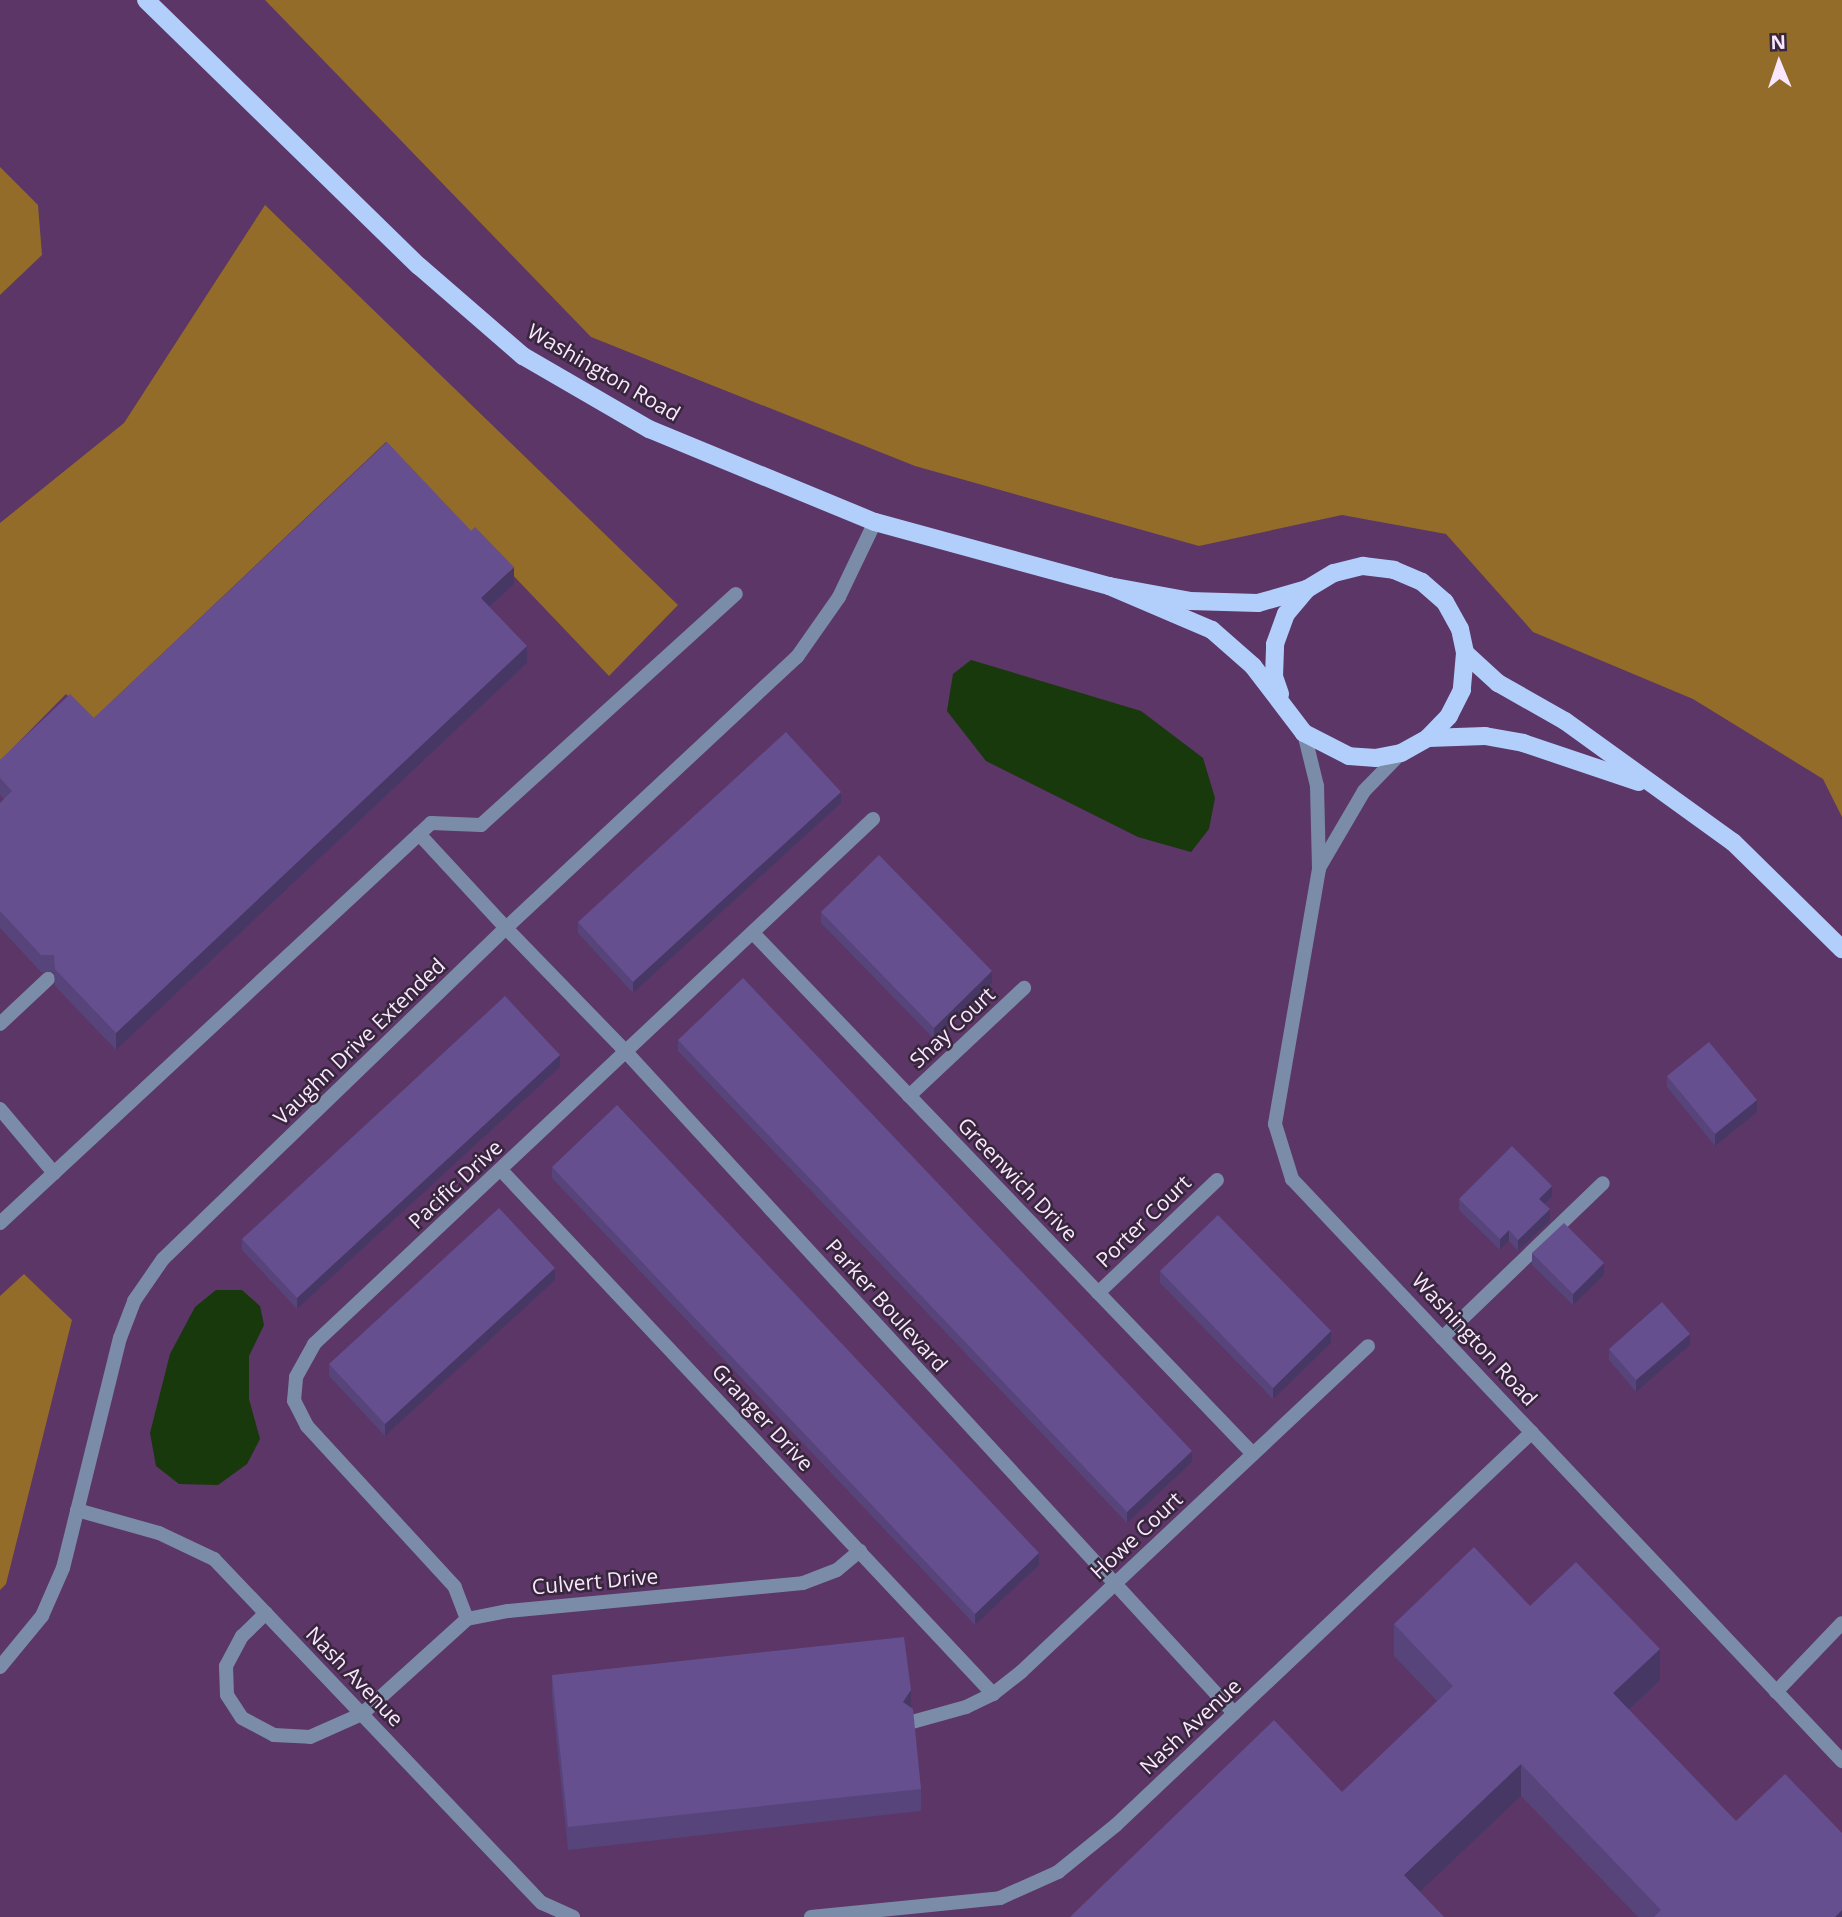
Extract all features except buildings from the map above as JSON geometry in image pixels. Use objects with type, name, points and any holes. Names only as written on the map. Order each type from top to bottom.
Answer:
[{"type":"main road","name":"Washington Road","points":[[146,0],[410,257],[523,356],[649,429],[875,522],[1109,586],[1190,601],[1258,603],[1307,589],[1334,573],[1363,566],[1394,570],[1422,582],[1445,602],[1460,629],[1465,653]]},
{"type":"main road","name":"Washington Road","points":[[1109,586],[1212,630],[1253,666],[1304,733],[1349,756],[1376,758],[1401,753],[1428,738]]},
{"type":"main road","points":[[1285,708],[1274,677],[1275,644],[1286,614],[1307,589]]},
{"type":"main road","points":[[1428,738],[1449,716],[1462,691],[1465,653]]},
{"type":"main road","points":[[1465,653],[1498,682],[1565,721],[1733,842],[1842,949]]},
{"type":"main road","points":[[1428,738],[1485,736],[1523,743],[1662,790]]},
{"type":"street","name":"Vaughn Drive Extended","points":[[0,1667],[42,1615],[63,1568],[120,1338],[134,1301],[163,1259],[506,928],[797,657],[839,597],[875,522]]},
{"type":"street","points":[[0,1223],[431,822],[481,825],[736,594]]},
{"type":"street","name":"Washington Road","points":[[1304,733],[1317,786],[1318,869],[1275,1124],[1292,1179],[1842,1761]]},
{"type":"street","name":"Washington Road","points":[[1318,869],[1364,791],[1401,753]]},
{"type":"street","name":"Pacific Drive","points":[[467,1619],[455,1587],[307,1426],[294,1401],[296,1377],[314,1344],[873,819]]},
{"type":"street","name":"Parker Boulevard","points":[[419,834],[627,1052],[1234,1713]]},
{"type":"street","name":"Greenwich Drive","points":[[753,933],[1253,1454]]},
{"type":"street","points":[[0,1024],[48,979]]},
{"type":"street","name":"Shay Court","points":[[909,1096],[1024,988]]},
{"type":"street","points":[[0,1109],[54,1173]]},
{"type":"street","name":"Granger Drive","points":[[501,1170],[993,1694]]},
{"type":"street","name":"Porter Court","points":[[1098,1293],[1217,1180]]},
{"type":"street","points":[[1442,1338],[1603,1183]]},
{"type":"street","name":"Howe Court","points":[[912,1722],[966,1707],[993,1694],[1368,1346]]},
{"type":"street","name":"Nash Avenue","points":[[811,1917],[1000,1898],[1058,1872],[1116,1825],[1531,1432]]},
{"type":"street","name":"Nash Avenue","points":[[78,1510],[159,1534],[214,1559],[542,1903],[573,1917]]},
{"type":"street","name":"Culvert Drive","points":[[467,1619],[508,1611],[803,1583],[837,1570],[860,1551]]},
{"type":"street","points":[[265,1613],[242,1636],[226,1667],[227,1695],[242,1718],[274,1735],[310,1737],[362,1714],[467,1619]]},
{"type":"street","points":[[1776,1692],[1842,1623]]},
{"type":"shaded area","points":[[265,0],[1842,0],[1842,817],[1823,779],[1693,699],[1533,632],[1446,534],[1342,515],[1199,546],[915,466],[591,337]]},
{"type":"shaded area","points":[[0,167],[38,205],[42,255],[0,295]]},
{"type":"shaded area","points":[[265,205],[678,605],[609,676],[386,442],[91,721],[66,694],[0,761],[0,523],[124,423]]},
{"type":"shaded area","points":[[971,660],[1141,711],[1203,758],[1215,798],[1209,829],[1191,852],[1138,837],[986,761],[947,711],[953,674]]},
{"type":"shaded area","points":[[24,1274],[72,1320],[6,1584],[0,1590],[0,1296]]},
{"type":"shaded area","points":[[216,1290],[242,1290],[260,1306],[264,1325],[249,1356],[249,1399],[260,1439],[247,1464],[218,1485],[179,1484],[156,1466],[150,1433],[170,1354],[195,1307]]}]
